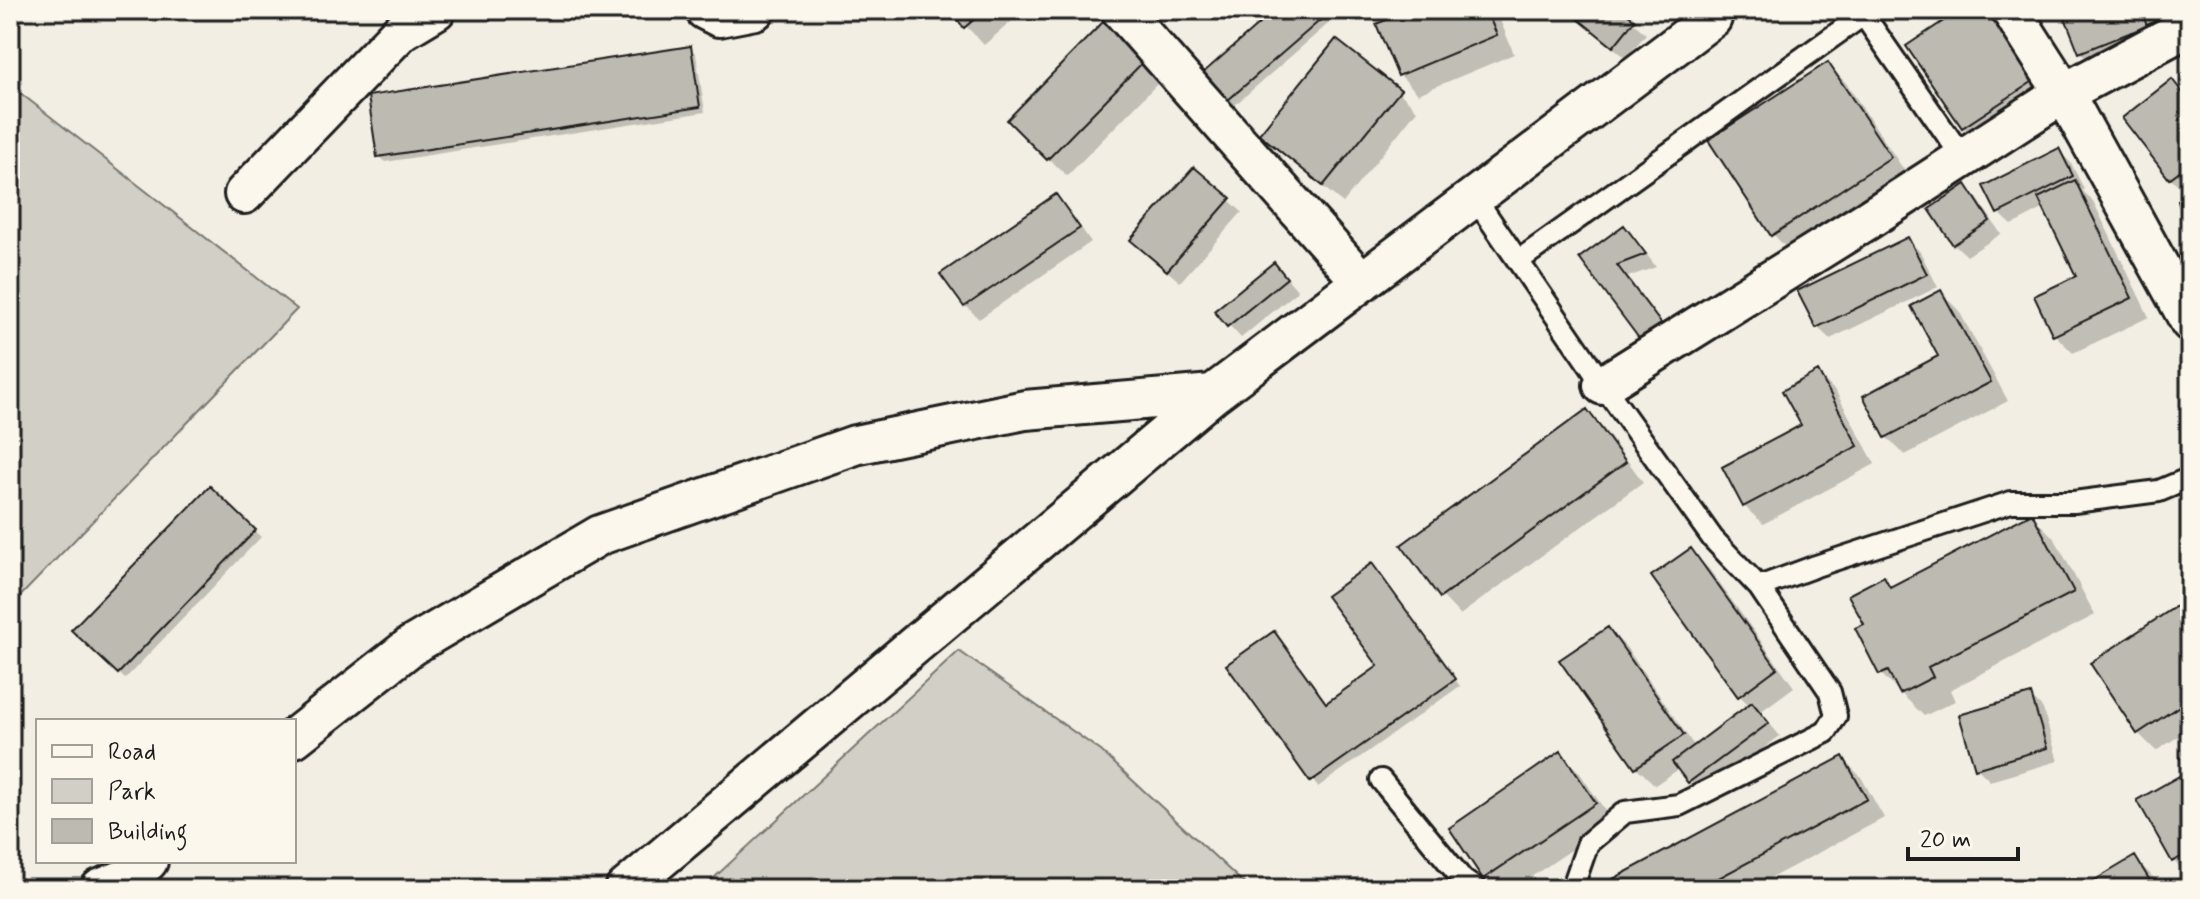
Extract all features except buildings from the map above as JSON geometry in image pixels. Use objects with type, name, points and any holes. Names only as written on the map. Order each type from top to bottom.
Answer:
[{"type":"street","points":[[244,194],[401,31],[436,10]]},
{"type":"street","points":[[705,10],[719,17],[755,10]]},
{"type":"street","points":[[1121,10],[1362,282]]},
{"type":"street","points":[[2011,10],[2064,93],[2187,310]]},
{"type":"street","points":[[625,889],[1213,394],[1475,198],[1714,13]]},
{"type":"street","points":[[1603,385],[2064,93],[2190,26]]},
{"type":"street","points":[[296,736],[411,646],[600,535],[855,445],[1025,410],[1213,394]]},
{"type":"street","points":[[100,889],[130,877],[146,863]]},
{"type":"lane","points":[[1518,261],[1866,12],[1963,158]]},
{"type":"lane","points":[[1475,198],[1713,539],[1759,587],[1830,692],[1836,716],[1826,732],[1679,805],[1625,812],[1588,843],[1572,889]]},
{"type":"lane","points":[[1759,587],[2011,502],[2074,502],[2159,491],[2190,478]]},
{"type":"lane","points":[[1381,780],[1463,880],[1476,889]]},
{"type":"green space","points":[[10,85],[297,309],[10,607]]},
{"type":"green space","points":[[959,651],[1101,751],[1250,889],[702,889]]}]
